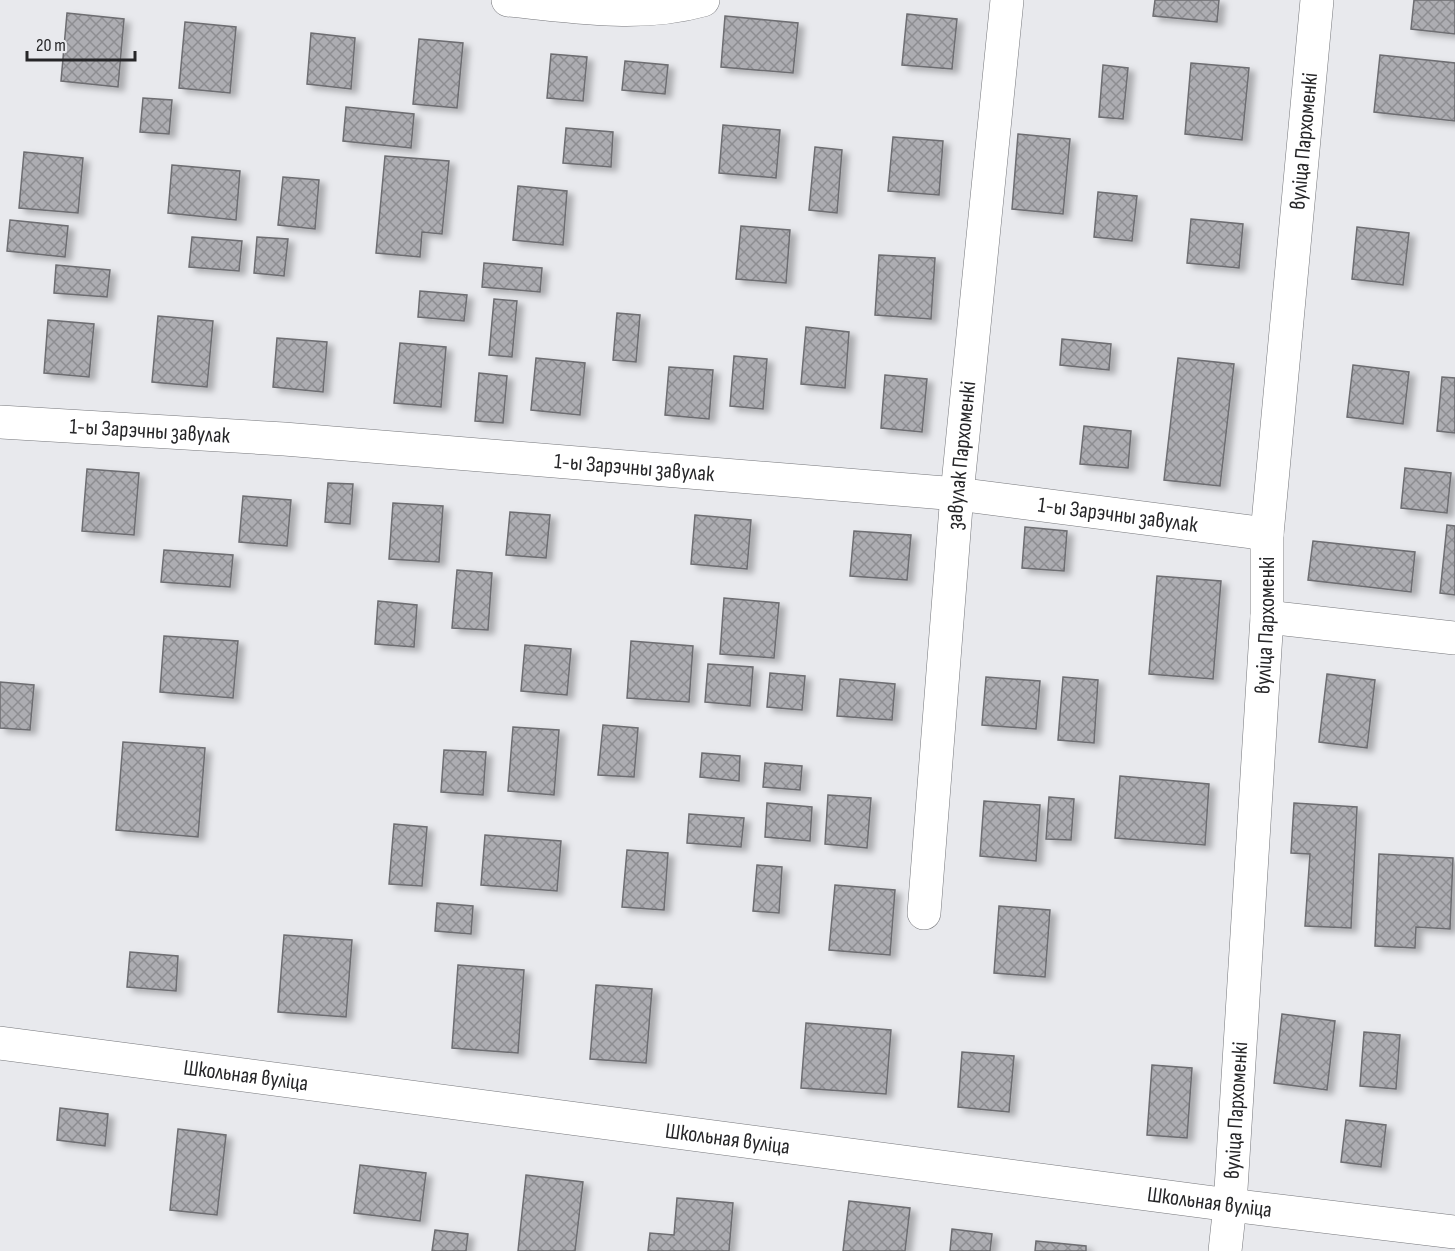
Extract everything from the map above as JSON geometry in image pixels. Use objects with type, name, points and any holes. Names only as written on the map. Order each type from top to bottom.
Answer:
[{"type":"street","points":[[508,0],[626,10],[673,8],[703,0]]},
{"type":"street","name":"завулак Пархоменкі","points":[[924,912],[957,494],[1007,0]]},
{"type":"street","name":"вуліца Пархоменкі","points":[[1225,1251],[1230,1204],[1266,616],[1267,534],[1317,0]]},
{"type":"street","name":"1-ы Зарэчны завулак","points":[[0,422],[284,439],[957,494],[1267,534]]},
{"type":"street","points":[[1266,616],[1455,638]]},
{"type":"street","name":"Школьная вуліца","points":[[0,1043],[1455,1232]]},
{"type":"building","points":[[1155,0],[1219,0],[1217,22],[1153,16]]},
{"type":"building","points":[[1414,0],[1455,0],[1455,34],[1411,29]]},
{"type":"building","points":[[67,13],[124,19],[118,87],[61,81]]},
{"type":"building","points":[[907,14],[957,19],[952,69],[902,65]]},
{"type":"building","points":[[725,16],[798,23],[793,73],[721,67]]},
{"type":"building","points":[[185,22],[236,27],[230,93],[179,88]]},
{"type":"building","points":[[311,33],[355,38],[351,89],[307,84]]},
{"type":"building","points":[[419,39],[463,43],[457,108],[413,104]]},
{"type":"building","points":[[551,54],[587,57],[583,101],[547,98]]},
{"type":"building","points":[[1380,55],[1455,63],[1455,121],[1374,112]]},
{"type":"building","points":[[625,61],[668,65],[665,94],[622,90]]},
{"type":"building","points":[[1191,63],[1249,68],[1242,140],[1185,134]]},
{"type":"building","points":[[1103,65],[1128,68],[1123,119],[1099,117]]},
{"type":"building","points":[[143,98],[172,100],[169,134],[140,132]]},
{"type":"building","points":[[346,107],[414,114],[411,148],[343,141]]},
{"type":"building","points":[[723,125],[780,130],[776,178],[719,173]]},
{"type":"building","points":[[566,128],[613,132],[611,167],[563,163]]},
{"type":"building","points":[[1018,134],[1070,139],[1063,214],[1012,209]]},
{"type":"building","points":[[893,137],[943,141],[939,195],[888,191]]},
{"type":"building","points":[[815,147],[842,150],[837,213],[809,210]]},
{"type":"building","points":[[24,152],[83,158],[78,213],[19,208]]},
{"type":"building","points":[[385,156],[449,161],[442,234],[422,232],[420,257],[376,253]]},
{"type":"building","points":[[172,165],[240,171],[236,220],[168,213]]},
{"type":"building","points":[[283,177],[319,180],[315,229],[278,225]]},
{"type":"building","points":[[518,186],[567,191],[563,245],[513,240]]},
{"type":"building","points":[[1098,192],[1137,196],[1132,241],[1094,237]]},
{"type":"building","points":[[1191,219],[1243,224],[1239,268],[1187,263]]},
{"type":"building","points":[[10,220],[68,226],[65,257],[7,251]]},
{"type":"building","points":[[741,226],[790,230],[786,283],[736,279]]},
{"type":"building","points":[[1357,227],[1409,233],[1403,285],[1352,279]]},
{"type":"building","points":[[192,237],[242,241],[239,271],[189,267]]},
{"type":"building","points":[[257,237],[288,239],[284,276],[254,273]]},
{"type":"building","points":[[879,255],[935,258],[931,319],[875,315]]},
{"type":"building","points":[[484,263],[542,268],[540,292],[482,287]]},
{"type":"building","points":[[56,265],[110,270],[107,297],[54,293]]},
{"type":"building","points":[[420,291],[467,295],[464,321],[418,317]]},
{"type":"building","points":[[494,299],[517,301],[512,357],[489,355]]},
{"type":"building","points":[[617,313],[640,315],[636,362],[613,360]]},
{"type":"building","points":[[158,316],[213,321],[207,387],[152,382]]},
{"type":"building","points":[[48,320],[94,324],[89,377],[44,373]]},
{"type":"building","points":[[806,327],[849,332],[845,388],[801,384]]},
{"type":"building","points":[[277,338],[327,342],[323,392],[273,387]]},
{"type":"building","points":[[1062,339],[1111,344],[1109,370],[1060,365]]},
{"type":"building","points":[[400,343],[446,347],[441,407],[394,403]]},
{"type":"building","points":[[734,356],[767,359],[763,409],[730,406]]},
{"type":"building","points":[[536,358],[585,363],[580,415],[531,410]]},
{"type":"building","points":[[1178,358],[1234,364],[1220,486],[1164,480]]},
{"type":"building","points":[[1353,365],[1409,372],[1403,424],[1347,417]]},
{"type":"building","points":[[669,367],[713,370],[709,419],[665,415]]},
{"type":"building","points":[[479,373],[507,376],[503,423],[475,421]]},
{"type":"building","points":[[885,375],[927,379],[922,432],[881,428]]},
{"type":"building","points":[[1442,377],[1455,378],[1455,433],[1437,431]]},
{"type":"building","points":[[1084,426],[1131,431],[1128,468],[1080,464]]},
{"type":"building","points":[[1405,468],[1451,473],[1447,513],[1401,508]]},
{"type":"building","points":[[87,469],[139,473],[134,535],[82,531]]},
{"type":"building","points":[[328,483],[353,484],[350,524],[325,522]]},
{"type":"building","points":[[243,496],[291,500],[287,546],[239,542]]},
{"type":"building","points":[[393,503],[443,506],[439,562],[389,559]]},
{"type":"building","points":[[510,512],[550,515],[546,558],[506,555]]},
{"type":"building","points":[[695,515],[751,520],[747,569],[691,564]]},
{"type":"building","points":[[1447,525],[1455,526],[1455,595],[1440,593]]},
{"type":"building","points":[[1025,527],[1067,531],[1064,571],[1022,568]]},
{"type":"building","points":[[854,531],[911,535],[907,580],[850,576]]},
{"type":"building","points":[[1313,541],[1415,552],[1411,592],[1308,580]]},
{"type":"building","points":[[164,550],[233,555],[230,587],[161,582]]},
{"type":"building","points":[[457,570],[492,573],[488,630],[452,628]]},
{"type":"building","points":[[1157,576],[1221,581],[1213,679],[1149,674]]},
{"type":"building","points":[[724,598],[779,603],[774,658],[720,654]]},
{"type":"building","points":[[378,601],[417,605],[414,647],[375,644]]},
{"type":"building","points":[[164,636],[238,641],[233,698],[160,692]]},
{"type":"building","points":[[631,641],[693,646],[689,702],[627,698]]},
{"type":"building","points":[[525,645],[571,649],[567,695],[521,691]]},
{"type":"building","points":[[708,664],[753,667],[750,706],[705,702]]},
{"type":"building","points":[[770,673],[805,676],[802,710],[767,707]]},
{"type":"building","points":[[1327,674],[1375,680],[1367,748],[1319,742]]},
{"type":"building","points":[[986,677],[1040,681],[1036,729],[982,725]]},
{"type":"building","points":[[1063,677],[1098,680],[1094,743],[1058,740]]},
{"type":"building","points":[[840,679],[895,684],[892,720],[837,716]]},
{"type":"building","points":[[0,682],[34,685],[30,730],[0,728]]},
{"type":"building","points":[[603,725],[638,728],[634,777],[598,775]]},
{"type":"building","points":[[513,727],[559,730],[554,795],[508,791]]},
{"type":"building","points":[[123,742],[205,748],[198,837],[116,830]]},
{"type":"building","points":[[444,750],[486,752],[483,795],[441,792]]},
{"type":"building","points":[[702,753],[740,756],[739,781],[700,777]]},
{"type":"building","points":[[765,763],[802,766],[800,790],[763,787]]},
{"type":"building","points":[[1120,776],[1209,784],[1205,845],[1115,838]]},
{"type":"building","points":[[828,795],[871,798],[867,848],[825,844]]},
{"type":"building","points":[[1049,797],[1074,799],[1071,840],[1046,839]]},
{"type":"building","points":[[984,801],[1040,805],[1036,861],[980,856]]},
{"type":"building","points":[[767,803],[812,807],[810,841],[765,837]]},
{"type":"building","points":[[1294,803],[1357,807],[1351,928],[1305,926],[1310,854],[1291,853]]},
{"type":"building","points":[[689,814],[744,818],[741,847],[687,843]]},
{"type":"building","points":[[394,824],[427,827],[422,886],[389,884]]},
{"type":"building","points":[[485,835],[561,841],[557,891],[481,885]]},
{"type":"building","points":[[627,850],[668,853],[664,910],[622,907]]},
{"type":"building","points":[[1379,854],[1453,858],[1450,929],[1416,927],[1415,948],[1375,946]]},
{"type":"building","points":[[757,865],[782,867],[779,913],[753,911]]},
{"type":"building","points":[[835,885],[895,890],[890,955],[829,950]]},
{"type":"building","points":[[437,903],[473,906],[471,934],[435,931]]},
{"type":"building","points":[[999,906],[1050,910],[1045,977],[994,973]]},
{"type":"building","points":[[284,935],[352,940],[346,1017],[278,1012]]},
{"type":"building","points":[[130,952],[178,956],[176,991],[127,987]]},
{"type":"building","points":[[458,965],[524,970],[518,1053],[452,1048]]},
{"type":"building","points":[[596,985],[652,989],[646,1063],[590,1059]]},
{"type":"building","points":[[1282,1014],[1335,1021],[1327,1090],[1274,1083]]},
{"type":"building","points":[[806,1023],[891,1030],[886,1094],[801,1088]]},
{"type":"building","points":[[1364,1032],[1400,1035],[1396,1089],[1360,1086]]},
{"type":"building","points":[[962,1052],[1014,1056],[1009,1112],[958,1107]]},
{"type":"building","points":[[1152,1065],[1192,1068],[1187,1138],[1147,1135]]},
{"type":"building","points":[[60,1108],[108,1114],[105,1146],[57,1140]]},
{"type":"building","points":[[1346,1120],[1386,1125],[1381,1167],[1341,1162]]},
{"type":"building","points":[[178,1129],[226,1135],[217,1215],[170,1210]]},
{"type":"building","points":[[360,1165],[426,1173],[420,1221],[354,1213]]},
{"type":"building","points":[[526,1175],[583,1182],[575,1251],[518,1251]]},
{"type":"building","points":[[677,1198],[733,1203],[729,1251],[648,1251],[650,1233],[674,1235]]},
{"type":"building","points":[[849,1201],[910,1208],[905,1251],[843,1251]]},
{"type":"building","points":[[952,1229],[992,1234],[990,1251],[950,1251]]},
{"type":"building","points":[[435,1230],[468,1234],[466,1251],[432,1251]]},
{"type":"building","points":[[1036,1241],[1086,1246],[1086,1251],[1035,1251]]}]
